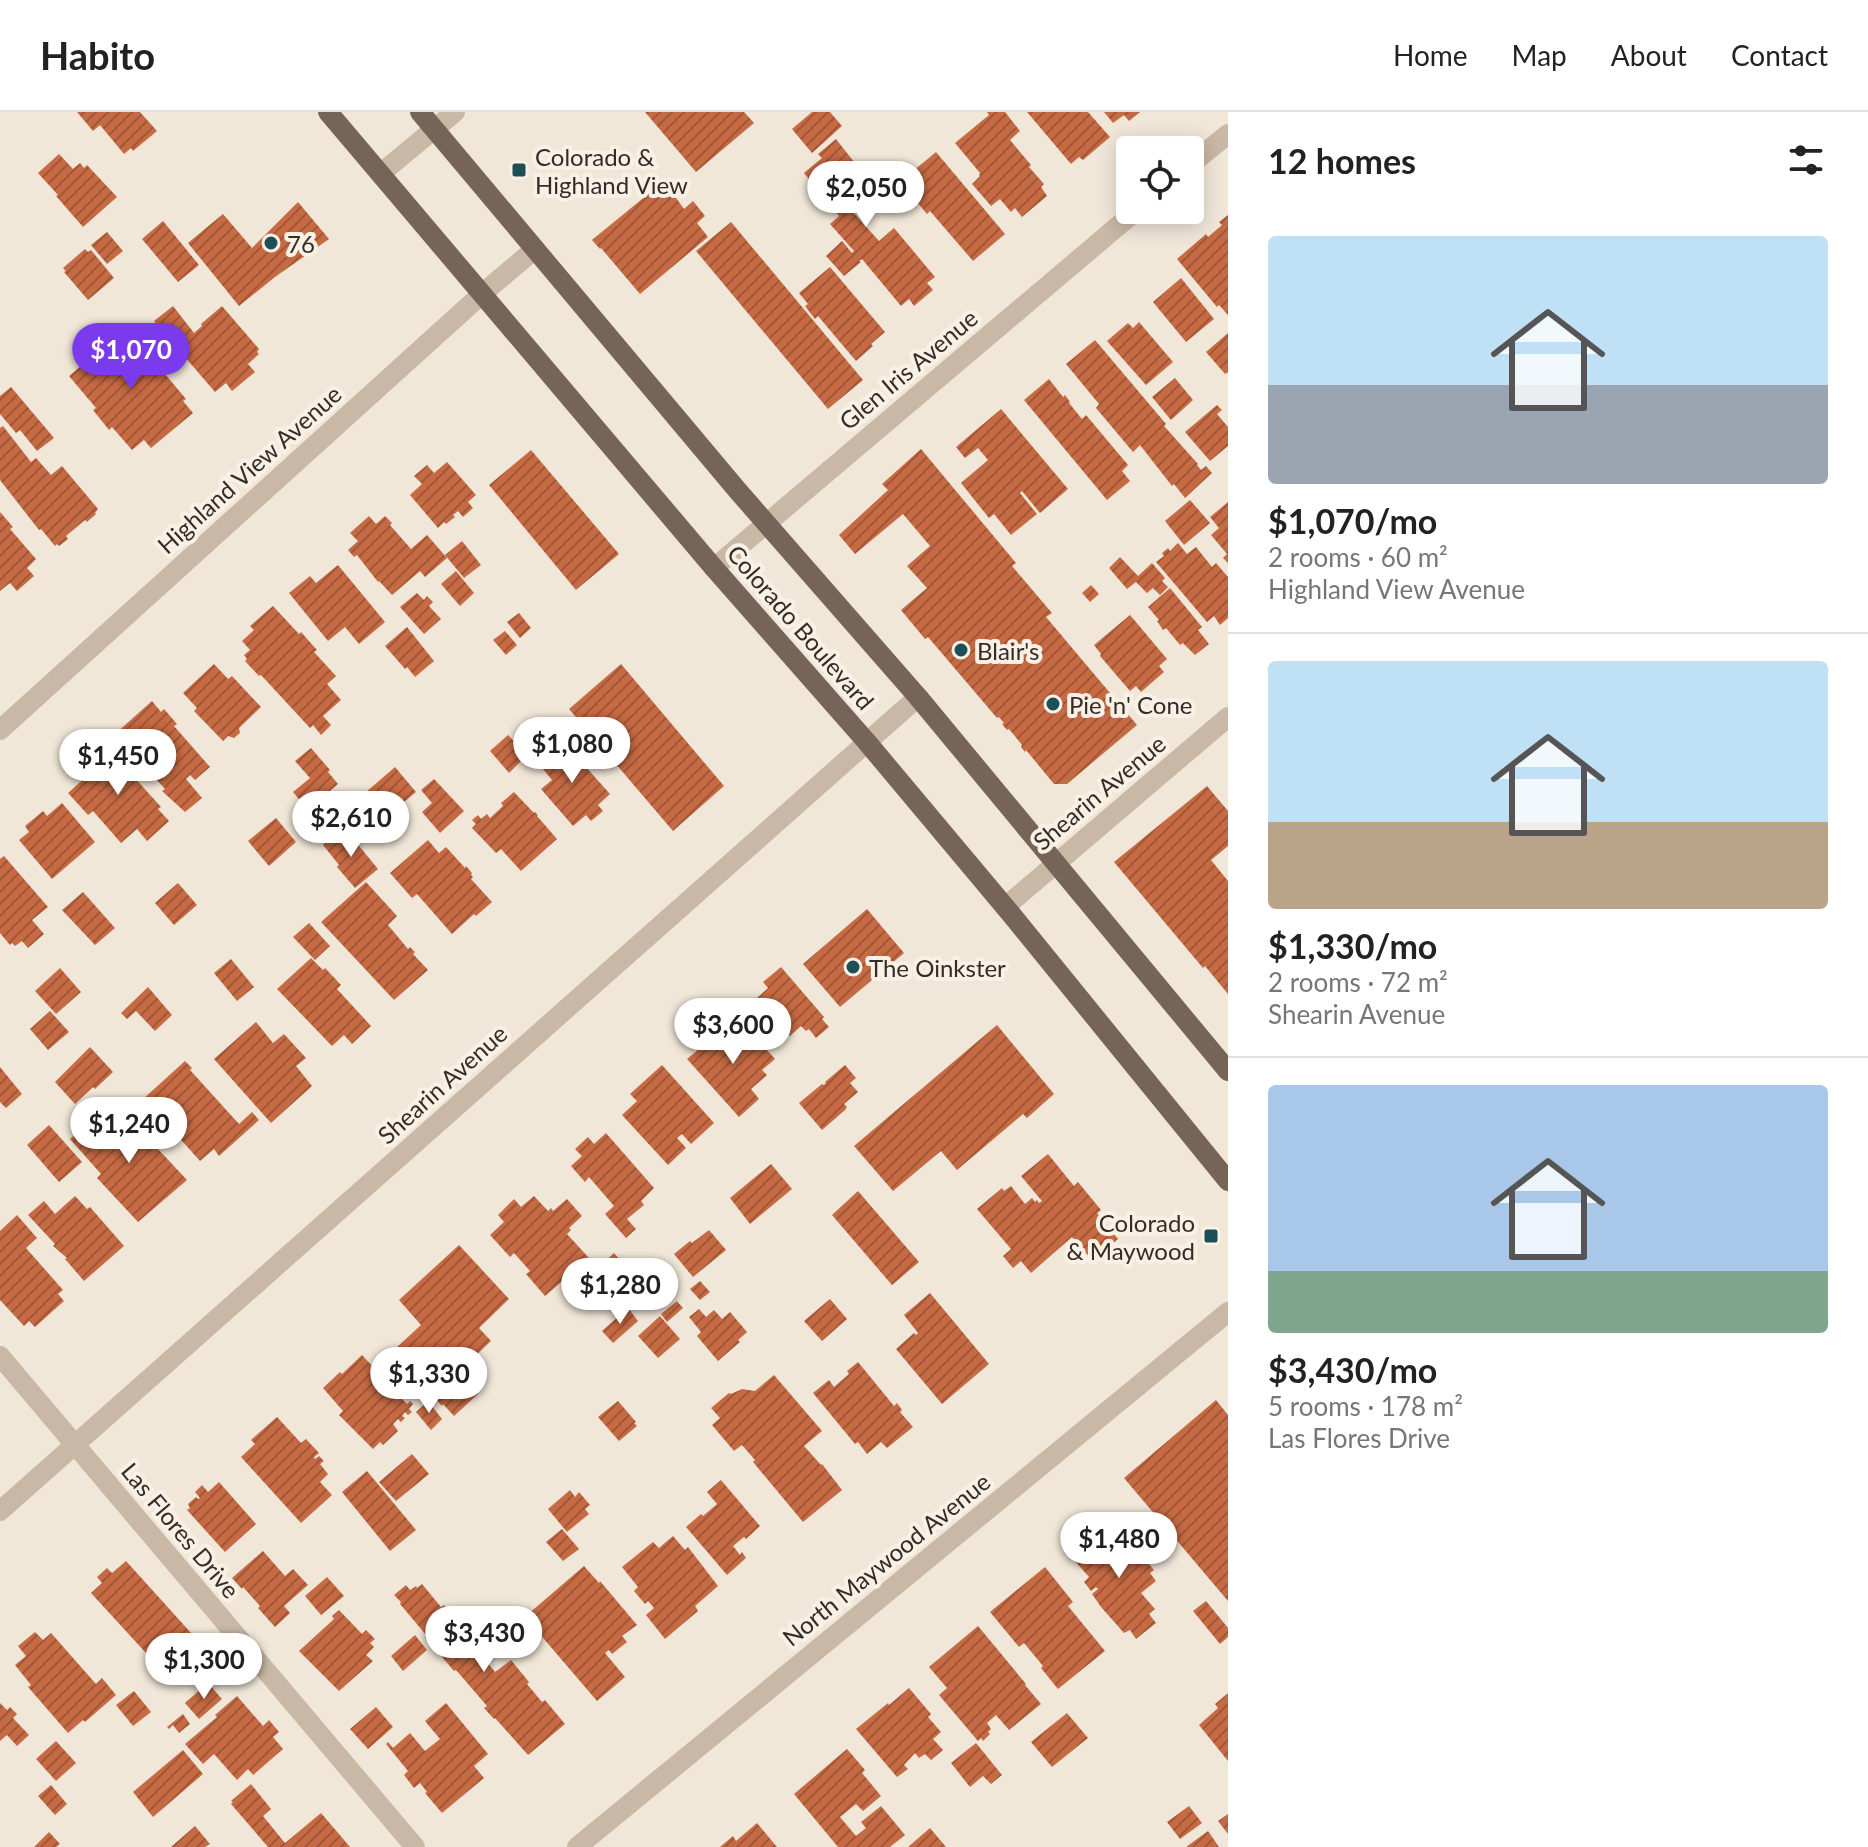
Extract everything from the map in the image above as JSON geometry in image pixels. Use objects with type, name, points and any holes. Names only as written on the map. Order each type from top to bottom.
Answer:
[{"type":"main road","name":"Colorado Boulevard","points":[[328,112],[714,568],[866,741],[1228,1181]]},
{"type":"main road","name":"Colorado Boulevard","points":[[420,112],[608,339],[918,697],[1228,1071]]},
{"type":"street","points":[[380,174],[455,112]]},
{"type":"street","points":[[1204,154],[1228,134]]},
{"type":"street","name":"Glen Iris Avenue","points":[[714,568],[1120,224]]},
{"type":"street","name":"Highland View Avenue","points":[[0,730],[535,249]]},
{"type":"street","name":"Shearin Avenue","points":[[0,1511],[918,697]]},
{"type":"street","name":"Shearin Avenue","points":[[1005,907],[1228,717]]},
{"type":"street","name":"North Maywood Avenue","points":[[577,1847],[1228,1312]]},
{"type":"street","name":"Las Flores Drive","points":[[0,1356],[415,1847]]},
{"type":"building","points":[[77,112],[140,112],[157,131],[133,151],[131,148],[124,154],[100,125],[93,131]]},
{"type":"building","points":[[645,112],[744,112],[754,123],[696,172]]},
{"type":"building","points":[[812,112],[830,112],[842,126],[812,153],[792,129]]},
{"type":"building","points":[[987,112],[1005,112],[1020,131],[1010,140],[1044,184],[1041,187],[1047,196],[1022,217],[1015,208],[1011,212],[1000,199],[991,206],[972,184],[980,173],[955,143],[989,115]]},
{"type":"building","points":[[1027,112],[1088,112],[1110,137],[1083,160],[1079,157],[1071,164]]},
{"type":"building","points":[[1104,112],[1140,112],[1129,121],[1124,115],[1113,123]]},
{"type":"building","points":[[836,139],[858,167],[861,165],[879,191],[851,210],[879,241],[894,228],[935,277],[927,283],[933,290],[914,306],[909,299],[901,306],[862,259],[844,276],[826,256],[842,241],[852,253],[854,251],[830,224],[839,216],[804,173],[822,158],[818,154]]},
{"type":"building","points":[[936,152],[1005,234],[973,261],[900,182]]},
{"type":"building","points":[[59,154],[73,169],[80,163],[84,168],[87,165],[117,197],[83,227],[38,173]]},
{"type":"building","points":[[664,181],[684,209],[693,201],[705,216],[697,223],[708,237],[640,294],[592,240]]},
{"type":"building","points":[[298,202],[329,239],[239,306],[188,243],[223,214],[252,248]]},
{"type":"building","points":[[1228,215],[1228,315],[1219,305],[1217,307],[1177,259],[1206,234],[1208,237],[1222,225],[1219,222]]},
{"type":"building","points":[[163,221],[199,265],[178,282],[142,239]]},
{"type":"building","points":[[731,222],[863,380],[828,409],[696,251]]},
{"type":"building","points":[[107,232],[123,251],[107,264],[91,245]]},
{"type":"building","points":[[85,249],[88,252],[91,250],[114,278],[88,300],[63,268]]},
{"type":"building","points":[[830,267],[885,332],[856,361],[818,316],[815,319],[799,293]]},
{"type":"building","points":[[1181,278],[1214,319],[1186,342],[1153,302]]},
{"type":"building","points":[[173,306],[194,333],[222,306],[259,349],[259,354],[248,364],[255,372],[232,391],[226,383],[215,392],[154,321]]},
{"type":"building","points":[[1139,322],[1173,362],[1146,385],[1107,341],[1128,323],[1133,328]]},
{"type":"building","points":[[126,323],[186,399],[183,401],[193,413],[151,448],[144,440],[132,450],[112,427],[109,430],[93,410],[96,408],[69,376],[111,341],[109,338]]},
{"type":"building","points":[[1228,333],[1228,372],[1225,374],[1206,352]]},
{"type":"building","points":[[1095,340],[1201,470],[1206,466],[1212,473],[1185,498],[1140,445],[1133,452],[1096,408],[1099,404],[1066,364]]},
{"type":"building","points":[[1175,378],[1193,400],[1171,420],[1152,397]]},
{"type":"building","points":[[1049,379],[1082,419],[1086,415],[1128,465],[1122,471],[1130,481],[1107,500],[1024,400]]},
{"type":"building","points":[[11,387],[54,438],[37,451],[20,430],[16,433],[0,414],[0,396]]},
{"type":"building","points":[[1217,405],[1222,410],[1217,414],[1228,427],[1228,446],[1210,461],[1185,432]]},
{"type":"building","points":[[1001,409],[1068,489],[1040,513],[1022,491],[1020,493],[1037,514],[1011,535],[994,514],[989,518],[961,483],[988,460],[978,448],[965,458],[956,447]]},
{"type":"building","points":[[3,426],[31,462],[36,458],[51,475],[62,466],[98,509],[87,522],[85,520],[66,536],[68,539],[59,546],[55,546],[39,530],[0,480],[0,428]]},
{"type":"building","points":[[921,449],[1016,563],[1012,566],[1052,613],[1046,617],[1137,725],[1067,784],[1054,784],[999,717],[901,610],[927,588],[907,566],[930,546],[903,514],[855,554],[839,535],[888,490],[882,484]]},
{"type":"building","points":[[531,450],[619,554],[576,590],[489,485]]},
{"type":"building","points":[[447,462],[476,495],[468,502],[473,508],[463,517],[458,511],[453,515],[455,517],[438,528],[410,495],[422,484],[414,476],[427,465],[434,473]]},
{"type":"building","points":[[1190,500],[1210,523],[1184,545],[1165,521]]},
{"type":"building","points":[[1228,502],[1228,563],[1223,558],[1227,554],[1211,535],[1219,528],[1210,517]]},
{"type":"building","points":[[0,512],[36,559],[27,568],[34,576],[17,591],[10,583],[0,591]]},
{"type":"building","points":[[369,516],[376,524],[385,516],[411,549],[427,535],[447,558],[425,577],[420,571],[392,595],[357,555],[354,557],[348,550],[358,541],[350,533]]},
{"type":"building","points":[[462,541],[481,565],[464,578],[445,555]]},
{"type":"building","points":[[1178,543],[1187,554],[1196,547],[1212,567],[1216,563],[1228,577],[1228,618],[1220,625],[1214,616],[1207,622],[1156,562],[1164,556],[1162,553],[1168,548],[1170,551]]},
{"type":"building","points":[[1120,557],[1138,576],[1152,563],[1165,578],[1162,581],[1168,587],[1160,595],[1153,588],[1147,593],[1136,582],[1127,589],[1109,568]]},
{"type":"building","points":[[338,565],[385,622],[359,644],[345,627],[328,641],[289,593],[310,576],[316,583]]},
{"type":"building","points":[[456,571],[474,593],[460,606],[441,584]]},
{"type":"building","points":[[1091,585],[1099,594],[1090,602],[1082,593]]},
{"type":"building","points":[[1170,588],[1202,627],[1198,630],[1209,644],[1195,655],[1183,643],[1180,645],[1166,628],[1163,630],[1148,607]]},
{"type":"building","points":[[417,593],[424,600],[427,596],[433,602],[429,606],[441,619],[424,634],[400,607]]},
{"type":"building","points":[[273,606],[299,634],[301,632],[336,676],[327,684],[341,700],[323,716],[331,725],[321,735],[313,725],[310,728],[245,661],[244,655],[250,650],[242,641],[254,630],[250,626]]},
{"type":"building","points":[[519,613],[531,628],[520,638],[507,622]]},
{"type":"building","points":[[1130,615],[1167,659],[1159,666],[1164,672],[1141,692],[1136,686],[1130,691],[1094,645]]},
{"type":"building","points":[[407,627],[434,661],[415,677],[385,646]]},
{"type":"building","points":[[505,631],[517,645],[506,655],[493,640]]},
{"type":"building","points":[[214,664],[228,679],[232,676],[261,707],[239,728],[240,733],[223,741],[194,711],[197,708],[183,693]]},
{"type":"building","points":[[621,664],[724,786],[673,831],[569,709]]},
{"type":"building","points":[[152,701],[161,712],[164,709],[177,724],[174,726],[210,767],[195,780],[190,775],[186,779],[202,798],[185,812],[162,791],[165,789],[115,734]]},
{"type":"building","points":[[508,735],[527,755],[509,773],[490,751]]},
{"type":"building","points":[[560,738],[610,794],[598,805],[603,811],[591,821],[586,815],[573,826],[541,789],[552,780],[543,769],[549,764],[541,755]]},
{"type":"building","points":[[104,746],[111,754],[115,751],[136,774],[133,776],[161,807],[158,809],[169,821],[147,841],[137,829],[121,843],[93,811],[88,815],[68,793],[89,774],[82,766]]},
{"type":"building","points":[[311,748],[338,784],[308,810],[293,792],[310,778],[295,761]]},
{"type":"building","points":[[395,767],[416,792],[385,818],[365,793]]},
{"type":"building","points":[[434,779],[464,811],[440,833],[422,812],[432,803],[421,790]]},
{"type":"building","points":[[1207,786],[1228,811],[1228,846],[1211,860],[1228,881],[1228,994],[1114,862]]},
{"type":"building","points":[[514,792],[557,839],[521,871],[501,849],[496,853],[472,828],[476,824],[472,820],[478,815],[481,819],[487,814],[490,818]]},
{"type":"building","points":[[62,803],[95,842],[52,879],[19,840],[29,832],[25,826],[43,811],[47,816]]},
{"type":"building","points":[[276,818],[296,842],[269,866],[248,841]]},
{"type":"building","points":[[346,830],[378,869],[355,888],[323,845]]},
{"type":"building","points":[[428,840],[439,853],[446,847],[466,866],[472,873],[471,879],[492,902],[452,934],[417,894],[412,898],[390,873]]},
{"type":"building","points":[[4,856],[48,907],[32,920],[44,934],[28,948],[22,941],[15,946],[10,945],[0,933],[0,859]]},
{"type":"building","points":[[366,882],[397,916],[388,925],[428,970],[394,1000],[321,922]]},
{"type":"building","points":[[178,883],[197,905],[174,925],[155,903]]},
{"type":"building","points":[[83,892],[115,928],[95,945],[62,910]]},
{"type":"building","points":[[867,909],[904,953],[840,1007],[803,964]]},
{"type":"building","points":[[309,923],[330,946],[315,960],[293,937]]},
{"type":"building","points":[[311,958],[341,985],[337,989],[371,1026],[352,1044],[344,1035],[332,1046],[277,989]]},
{"type":"building","points":[[231,959],[254,987],[237,1001],[214,973]]},
{"type":"building","points":[[781,967],[829,1027],[816,1038],[809,1029],[806,1031],[801,1026],[790,1036],[757,998],[768,988],[763,982]]},
{"type":"building","points":[[60,968],[81,992],[56,1014],[35,991]]},
{"type":"building","points":[[148,987],[172,1015],[155,1031],[136,1011],[127,1019],[121,1013]]},
{"type":"building","points":[[50,1011],[69,1032],[48,1050],[30,1029]]},
{"type":"building","points":[[733,1019],[749,1038],[753,1034],[775,1059],[762,1070],[767,1075],[751,1089],[759,1099],[739,1117],[687,1059],[713,1033]]},
{"type":"building","points":[[256,1022],[273,1043],[284,1034],[306,1058],[296,1066],[312,1086],[271,1123],[214,1059]]},
{"type":"building","points":[[997,1025],[1054,1094],[1027,1118],[1023,1114],[957,1170],[941,1151],[893,1191],[854,1146]]},
{"type":"building","points":[[90,1047],[113,1072],[75,1104],[55,1082]]},
{"type":"building","points":[[185,1061],[239,1124],[252,1112],[259,1120],[219,1156],[214,1149],[200,1161],[142,1100]]},
{"type":"building","points":[[662,1065],[714,1123],[691,1144],[682,1134],[677,1138],[686,1148],[668,1165],[622,1115],[637,1101],[630,1094]]},
{"type":"building","points":[[845,1065],[856,1078],[850,1083],[858,1092],[844,1104],[847,1107],[845,1110],[822,1130],[799,1103]]},
{"type":"building","points":[[0,1067],[22,1094],[6,1108],[0,1102]]},
{"type":"building","points":[[98,1115],[112,1132],[128,1117],[187,1180],[138,1222],[97,1178],[101,1174],[70,1139]]},
{"type":"building","points":[[49,1125],[82,1162],[59,1182],[27,1145]]},
{"type":"building","points":[[606,1133],[654,1188],[641,1201],[644,1205],[627,1219],[636,1229],[626,1238],[605,1214],[614,1206],[589,1177],[585,1182],[571,1166],[582,1156],[575,1149],[588,1137],[594,1144]]},
{"type":"building","points":[[1048,1154],[1074,1186],[1078,1182],[1101,1210],[1097,1213],[1118,1239],[1092,1260],[1072,1237],[1031,1273],[1021,1261],[1013,1268],[1003,1256],[1011,1249],[977,1209],[1002,1188],[1004,1191],[1011,1186],[1025,1204],[1032,1198],[1035,1202],[1042,1201],[1021,1176]]},
{"type":"building","points":[[771,1164],[792,1189],[750,1224],[730,1198]]},
{"type":"building","points":[[858,1191],[919,1262],[892,1285],[832,1215]]},
{"type":"building","points":[[75,1196],[87,1209],[90,1207],[124,1246],[84,1281],[28,1215],[44,1201],[55,1214]]},
{"type":"building","points":[[534,1196],[548,1211],[551,1208],[553,1211],[567,1199],[582,1216],[567,1234],[589,1258],[545,1296],[526,1274],[530,1271],[514,1253],[510,1257],[490,1235],[504,1222],[498,1215],[514,1199],[521,1207]]},
{"type":"building","points":[[17,1215],[37,1238],[26,1248],[63,1290],[58,1294],[64,1301],[35,1327],[29,1321],[24,1326],[0,1300],[0,1231]]},
{"type":"building","points":[[709,1230],[726,1250],[693,1277],[674,1254]]},
{"type":"building","points":[[459,1245],[509,1299],[479,1328],[491,1341],[462,1373],[478,1394],[454,1416],[393,1351],[421,1325],[399,1300]]},
{"type":"building","points":[[614,1253],[651,1294],[637,1308],[599,1267]]},
{"type":"building","points":[[700,1281],[710,1292],[700,1300],[690,1289]]},
{"type":"building","points":[[930,1293],[989,1364],[942,1404],[896,1349],[918,1333],[904,1315]]},
{"type":"building","points":[[830,1299],[847,1319],[822,1341],[804,1321]]},
{"type":"building","points":[[677,1301],[683,1308],[667,1322],[661,1314]]},
{"type":"building","points":[[628,1308],[638,1321],[613,1343],[602,1331]]},
{"type":"building","points":[[699,1309],[706,1317],[714,1310],[722,1319],[730,1312],[747,1332],[718,1361],[697,1336],[701,1332],[689,1317]]},
{"type":"building","points":[[660,1316],[680,1339],[658,1358],[638,1336]]},
{"type":"building","points":[[362,1355],[399,1395],[402,1392],[405,1396],[402,1399],[407,1404],[410,1401],[413,1404],[409,1409],[412,1412],[408,1415],[405,1412],[401,1422],[398,1419],[393,1424],[398,1431],[383,1445],[380,1442],[373,1449],[339,1415],[343,1411],[323,1388]]},
{"type":"building","points":[[858,1362],[894,1406],[897,1403],[902,1410],[900,1412],[913,1427],[887,1448],[881,1442],[867,1454],[813,1393],[829,1380],[834,1387]]},
{"type":"building","points":[[774,1375],[822,1431],[804,1446],[842,1490],[803,1522],[742,1445],[734,1451],[712,1425],[720,1418],[711,1408],[729,1393],[742,1389],[755,1391]]},
{"type":"building","points":[[1216,1400],[1228,1415],[1228,1601],[1124,1478]]},
{"type":"building","points":[[428,1401],[442,1419],[431,1430],[416,1412]]},
{"type":"building","points":[[618,1401],[637,1426],[619,1441],[598,1417]]},
{"type":"building","points":[[277,1417],[301,1443],[306,1439],[319,1453],[314,1457],[319,1456],[324,1461],[320,1464],[328,1474],[320,1482],[332,1495],[301,1523],[241,1457],[255,1444],[251,1440]]},
{"type":"building","points":[[412,1454],[429,1474],[396,1501],[379,1482]]},
{"type":"building","points":[[367,1471],[416,1530],[390,1551],[342,1492]]},
{"type":"building","points":[[721,1480],[760,1526],[733,1546],[746,1558],[727,1575],[686,1527],[717,1504],[707,1492]]},
{"type":"building","points":[[219,1482],[256,1524],[225,1552],[187,1510],[190,1508],[188,1504],[196,1497],[200,1498],[195,1492],[202,1485],[208,1492]]},
{"type":"building","points":[[570,1490],[575,1497],[579,1492],[590,1505],[585,1509],[589,1514],[567,1532],[548,1509]]},
{"type":"building","points":[[1116,1525],[1154,1570],[1150,1573],[1156,1581],[1141,1593],[1155,1609],[1149,1614],[1156,1623],[1136,1639],[1130,1630],[1124,1633],[1101,1607],[1092,1594],[1098,1589],[1096,1587],[1091,1591],[1084,1582],[1089,1577],[1074,1560],[1087,1549],[1082,1544],[1097,1530],[1103,1537]]},
{"type":"building","points":[[562,1529],[579,1549],[563,1561],[546,1542]]},
{"type":"building","points":[[673,1536],[685,1550],[688,1547],[718,1586],[695,1606],[698,1611],[665,1639],[646,1615],[654,1608],[648,1601],[645,1604],[634,1591],[638,1587],[622,1567],[653,1542],[659,1548]]},
{"type":"building","points":[[263,1551],[285,1576],[293,1569],[308,1585],[284,1606],[290,1613],[275,1627],[258,1608],[260,1606],[232,1578]]},
{"type":"building","points":[[126,1561],[192,1634],[157,1665],[91,1593],[102,1583],[97,1577],[107,1568],[112,1573]]},
{"type":"building","points":[[584,1566],[637,1625],[622,1636],[627,1642],[612,1654],[609,1650],[605,1653],[625,1677],[597,1701],[527,1615]]},
{"type":"building","points":[[1045,1567],[1073,1602],[1068,1606],[1105,1651],[1058,1689],[1024,1643],[1019,1647],[990,1612]]},
{"type":"building","points":[[327,1577],[344,1596],[321,1615],[305,1596]]},
{"type":"building","points":[[422,1584],[441,1607],[444,1605],[451,1613],[448,1616],[452,1621],[447,1625],[455,1635],[462,1631],[495,1672],[511,1660],[542,1702],[545,1700],[565,1724],[528,1755],[484,1708],[487,1706],[425,1637],[394,1595],[406,1585],[410,1590]]},
{"type":"building","points":[[1206,1601],[1228,1628],[1228,1637],[1220,1644],[1193,1611]]},
{"type":"building","points":[[339,1610],[362,1634],[366,1630],[375,1639],[370,1643],[374,1647],[366,1655],[373,1661],[339,1691],[299,1651],[334,1619],[332,1616]]},
{"type":"building","points":[[978,1626],[1041,1704],[1009,1730],[996,1715],[987,1723],[990,1734],[983,1741],[981,1738],[978,1741],[939,1695],[947,1688],[929,1667]]},
{"type":"building","points":[[35,1632],[43,1640],[51,1633],[96,1684],[102,1678],[116,1695],[68,1733],[28,1687],[31,1685],[15,1665],[26,1656],[18,1646]]},
{"type":"building","points":[[415,1635],[427,1650],[403,1671],[391,1656]]},
{"type":"building","points":[[208,1683],[222,1699],[199,1719],[185,1703]]},
{"type":"building","points":[[909,1688],[931,1714],[928,1717],[941,1732],[933,1739],[943,1750],[931,1760],[925,1754],[919,1758],[915,1753],[904,1765],[908,1769],[897,1777],[856,1729]]},
{"type":"building","points":[[134,1691],[151,1712],[133,1726],[116,1705]]},
{"type":"building","points":[[1228,1693],[1228,1761],[1199,1725],[1218,1708],[1215,1704]]},
{"type":"building","points":[[237,1696],[263,1726],[269,1720],[279,1732],[273,1737],[283,1749],[253,1775],[248,1769],[237,1780],[214,1754],[203,1764],[185,1744]]},
{"type":"building","points":[[0,1703],[17,1714],[13,1718],[29,1735],[17,1746],[7,1735],[0,1741]]},
{"type":"building","points":[[446,1703],[488,1754],[474,1766],[484,1778],[442,1813],[420,1783],[414,1788],[404,1775],[408,1771],[386,1744],[388,1742],[393,1748],[410,1733],[425,1751],[440,1739],[425,1721]]},
{"type":"building","points":[[376,1707],[393,1727],[368,1749],[350,1729]]},
{"type":"building","points":[[1067,1713],[1088,1738],[1052,1767],[1031,1742]]},
{"type":"building","points":[[183,1714],[190,1724],[179,1733],[173,1725],[169,1729],[167,1727]]},
{"type":"building","points":[[56,1741],[76,1763],[56,1781],[36,1759]]},
{"type":"building","points":[[976,1743],[1002,1775],[991,1784],[983,1776],[970,1787],[951,1763]]},
{"type":"building","points":[[847,1749],[881,1796],[863,1811],[856,1804],[840,1817],[856,1836],[866,1828],[861,1822],[881,1806],[905,1835],[890,1847],[838,1847],[794,1794]]},
{"type":"building","points":[[183,1750],[203,1774],[153,1817],[133,1792]]},
{"type":"building","points":[[251,1784],[271,1809],[263,1816],[285,1843],[321,1813],[350,1847],[268,1847],[231,1804]]},
{"type":"building","points":[[51,1785],[67,1804],[55,1815],[38,1796]]},
{"type":"building","points":[[1189,1806],[1202,1823],[1180,1839],[1167,1822]]},
{"type":"building","points":[[1228,1814],[1228,1834],[1218,1821]]},
{"type":"building","points":[[757,1823],[777,1847],[720,1847],[733,1836],[736,1841]]},
{"type":"building","points":[[195,1826],[210,1844],[205,1847],[171,1847]]},
{"type":"building","points":[[930,1828],[946,1847],[908,1847]]},
{"type":"building","points":[[1208,1831],[1219,1847],[1186,1847]]},
{"type":"building","points":[[49,1832],[60,1844],[56,1847],[34,1847]]},
{"type":"place","name":"Colorado & Highland View","points":[[519,170]]},
{"type":"place","name":"76","points":[[271,243]]},
{"type":"place","name":"Blair's","points":[[961,650]]},
{"type":"place","name":"Pie 'n' Cone","points":[[1053,704]]},
{"type":"place","name":"The Oinkster","points":[[853,967]]},
{"type":"place","name":"Colorado & Maywood","points":[[1211,1236]]}]
